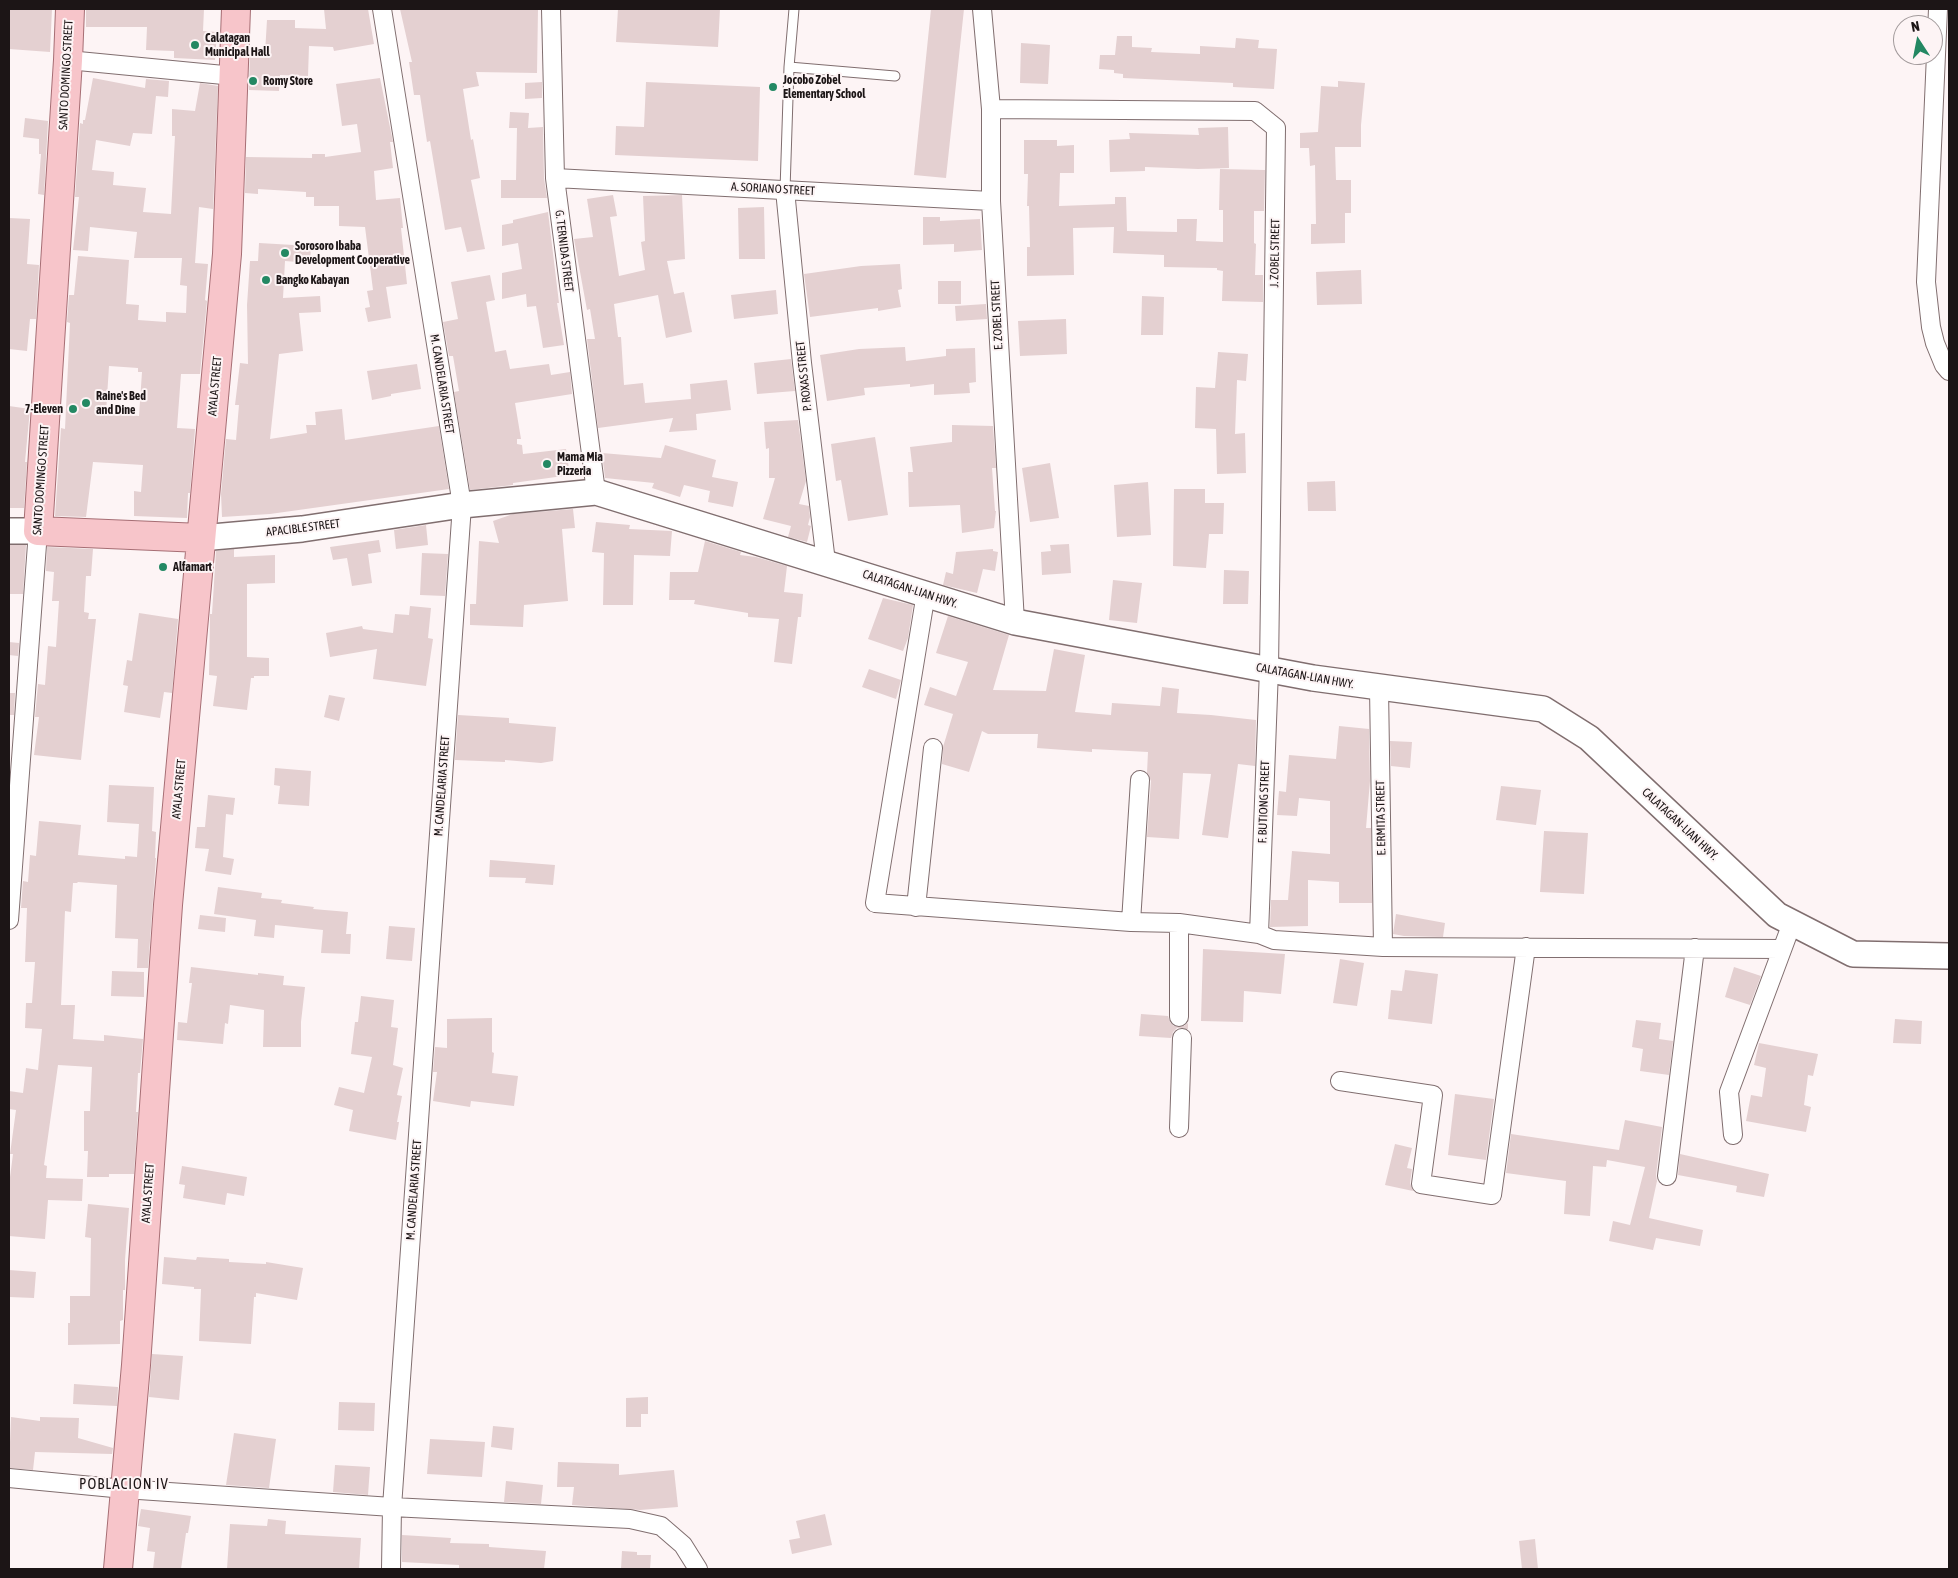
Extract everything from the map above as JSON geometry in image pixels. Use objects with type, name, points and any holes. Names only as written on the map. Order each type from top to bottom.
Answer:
[{"type":"main road","name":"SANTO DOMINGO STREET","points":[[38,531],[70,9]]},
{"type":"main road","name":"AYALA STREET","points":[[118,1569],[137,1355],[168,905],[227,254],[236,9]]},
{"type":"main road","name":"APACIBLE STREET","points":[[9,531],[201,538],[302,529],[462,505],[596,492]]},
{"type":"main road","name":"CALATAGAN-LIAN HWY.","points":[[596,492],[1015,622],[1313,678],[1543,709],[1588,738],[1777,915],[1853,954],[1949,956]]},
{"type":"street","name":"M. CANDELARIA STREET","points":[[382,9],[462,505],[392,1508],[391,1569]]},
{"type":"street","name":"G. TERNIDA STREET","points":[[551,9],[555,178],[596,492]]},
{"type":"street","name":"E. ZOBEL STREET","points":[[982,9],[991,109],[990,201],[1015,622]]},
{"type":"street","points":[[1938,9],[1926,282],[1930,326],[1944,365],[1949,370]]},
{"type":"street","points":[[68,60],[234,76]]},
{"type":"street","name":"J. ZOBEL STREET","points":[[991,109],[1255,111],[1276,128],[1269,669]]},
{"type":"street","name":"A. SORIANO STREET","points":[[555,178],[990,201]]},
{"type":"street","name":"P. ROXAS STREET","points":[[785,190],[802,362],[826,562]]},
{"type":"street","name":"SANTO DOMINGO STREET","points":[[9,920],[38,531]]},
{"type":"street","points":[[926,593],[875,903],[1132,922],[1180,923],[1259,934],[1274,940],[1383,948],[1782,949]]},
{"type":"street","name":"F. BUTIONG STREET","points":[[1259,934],[1269,669]]},
{"type":"street","name":"E. ERMITA STREET","points":[[1379,688],[1383,948]]},
{"type":"street","points":[[916,907],[933,748]]},
{"type":"street","points":[[1132,922],[1140,780]]},
{"type":"street","points":[[1179,1017],[1180,923]]},
{"type":"street","points":[[1733,1135],[1729,1092],[1792,923]]},
{"type":"street","points":[[1340,1081],[1433,1095],[1421,1184],[1492,1195],[1526,948]]},
{"type":"street","points":[[1667,1176],[1695,948]]},
{"type":"street","points":[[1179,1128],[1182,1038]]},
{"type":"street","points":[[9,1478],[124,1489],[392,1508],[630,1519],[661,1526],[682,1545],[698,1569]]},
{"type":"lane","points":[[785,190],[789,67],[794,9]]},
{"type":"lane","points":[[789,67],[895,76]]},
{"type":"building","points":[[9,9],[52,9],[50,52],[9,49]]},
{"type":"building","points":[[86,9],[204,9],[203,31],[217,32],[215,60],[174,58],[174,51],[146,50],[147,27],[86,27]]},
{"type":"building","points":[[324,9],[368,9],[374,44],[334,51],[333,47],[309,46],[308,76],[280,75],[279,91],[249,90],[250,53],[265,53],[267,20],[295,20],[295,28],[326,29]]},
{"type":"building","points":[[400,9],[538,9],[537,73],[476,72],[479,86],[463,89],[471,140],[473,139],[480,178],[471,180],[485,249],[467,252],[461,227],[445,230],[430,141],[427,142],[420,95],[414,95],[409,62],[412,62]]},
{"type":"building","points":[[618,9],[720,9],[718,47],[616,42]]},
{"type":"building","points":[[931,9],[964,9],[946,178],[914,175]]},
{"type":"building","points":[[1117,36],[1132,36],[1132,47],[1152,48],[1151,52],[1200,54],[1200,46],[1235,48],[1236,38],[1259,40],[1258,48],[1277,49],[1274,89],[1233,87],[1233,83],[1123,78],[1123,74],[1114,73],[1114,70],[1099,69],[1100,55],[1115,55]]},
{"type":"building","points":[[1021,43],[1050,45],[1048,84],[1020,83]]},
{"type":"building","points":[[93,78],[145,88],[146,79],[169,81],[168,97],[156,96],[152,134],[133,133],[130,146],[96,140],[92,170],[114,172],[113,185],[146,188],[143,212],[171,214],[175,136],[172,136],[172,109],[195,111],[200,83],[218,86],[213,209],[199,207],[195,263],[208,264],[205,300],[207,301],[200,374],[181,374],[177,428],[195,429],[187,518],[134,516],[134,491],[141,492],[143,465],[93,462],[86,517],[55,516],[61,428],[65,429],[70,323],[67,322],[69,295],[74,295],[78,256],[129,260],[126,304],[139,305],[138,320],[166,322],[166,312],[186,313],[187,286],[180,285],[182,258],[134,258],[137,232],[90,227],[88,251],[73,250],[79,197],[75,197],[80,123],[83,124],[83,120],[85,120]],"holes":[[[109,366],[138,368],[138,372],[142,372],[139,416],[106,413]]]},
{"type":"building","points":[[380,78],[393,142],[390,142],[393,168],[374,171],[376,200],[400,198],[407,284],[386,287],[391,318],[368,322],[365,308],[370,307],[367,291],[373,290],[365,227],[339,226],[339,206],[314,206],[314,197],[306,197],[306,192],[258,189],[258,194],[245,193],[246,157],[312,158],[312,154],[325,154],[325,157],[361,152],[357,124],[342,126],[336,84]]},
{"type":"building","points":[[1338,81],[1365,83],[1361,147],[1335,147],[1336,180],[1351,180],[1351,213],[1345,213],[1345,243],[1311,244],[1311,224],[1316,224],[1315,165],[1310,166],[1309,148],[1300,148],[1300,133],[1318,132],[1321,86],[1338,87]]},
{"type":"building","points":[[542,82],[542,98],[525,99],[525,83]]},
{"type":"building","points":[[646,82],[760,87],[758,161],[615,155],[616,126],[644,127]]},
{"type":"building","points":[[510,112],[529,113],[528,128],[543,127],[544,178],[547,198],[501,198],[501,180],[516,180],[517,128],[509,128]]},
{"type":"building","points":[[25,118],[48,121],[44,195],[38,194],[41,154],[39,154],[39,139],[23,137]]},
{"type":"building","points":[[1228,127],[1229,168],[1145,167],[1145,171],[1110,172],[1109,140],[1130,139],[1129,133],[1199,135],[1198,128]]},
{"type":"building","points":[[1024,140],[1057,140],[1057,146],[1074,145],[1074,173],[1060,173],[1059,206],[1115,204],[1115,197],[1126,197],[1127,231],[1177,232],[1177,219],[1197,219],[1196,241],[1223,242],[1223,210],[1219,210],[1220,169],[1265,170],[1264,211],[1254,211],[1255,275],[1263,275],[1263,302],[1222,301],[1223,271],[1217,270],[1217,268],[1164,267],[1164,255],[1113,253],[1114,227],[1073,228],[1074,275],[1027,276],[1027,247],[1030,247],[1029,206],[1027,206],[1028,174],[1024,174]]},
{"type":"building","points":[[613,195],[617,216],[610,217],[619,276],[645,270],[641,242],[645,241],[643,196],[682,195],[685,259],[667,261],[674,294],[684,292],[692,332],[666,338],[658,295],[614,304],[618,337],[621,337],[624,385],[643,383],[645,403],[691,399],[690,384],[727,380],[731,410],[696,414],[697,430],[669,432],[673,418],[598,428],[587,339],[595,339],[590,309],[587,310],[574,239],[593,237],[587,199]]},
{"type":"building","points":[[764,207],[765,259],[739,259],[738,208]]},
{"type":"building","points":[[548,212],[559,303],[557,303],[564,345],[543,348],[536,306],[527,307],[526,294],[502,299],[502,273],[522,269],[518,243],[502,246],[502,225],[513,223],[513,220]]},
{"type":"building","points":[[923,217],[940,217],[940,221],[980,219],[982,250],[954,252],[954,244],[923,245]]},
{"type":"building","points":[[9,218],[30,219],[27,264],[39,265],[36,319],[30,319],[27,351],[9,349]]},
{"type":"building","points":[[259,243],[311,246],[310,263],[285,261],[283,298],[320,296],[321,312],[299,313],[303,351],[279,354],[270,439],[307,433],[306,425],[316,425],[315,412],[342,409],[345,440],[439,426],[449,489],[270,514],[222,517],[221,494],[226,439],[236,440],[239,405],[235,405],[240,363],[248,364],[247,305],[250,261],[258,261]]},
{"type":"building","points":[[900,264],[902,289],[898,290],[901,307],[878,311],[878,308],[810,317],[804,274],[861,266]]},
{"type":"building","points":[[1361,270],[1362,304],[1317,305],[1316,272]]},
{"type":"building","points":[[490,275],[495,300],[486,302],[495,352],[506,350],[510,369],[549,364],[551,375],[570,372],[572,394],[515,403],[521,439],[517,439],[517,444],[522,445],[523,454],[566,449],[570,475],[470,490],[454,392],[459,391],[453,356],[449,356],[443,322],[458,319],[451,282]]},
{"type":"building","points":[[938,281],[961,281],[961,304],[938,304]]},
{"type":"building","points":[[776,290],[778,314],[734,319],[731,295]]},
{"type":"building","points":[[1142,296],[1164,297],[1163,335],[1141,335]]},
{"type":"building","points":[[986,304],[987,319],[956,321],[955,306]]},
{"type":"building","points":[[1066,319],[1067,354],[1020,356],[1018,321]]},
{"type":"building","points":[[905,347],[906,361],[946,356],[946,349],[975,348],[976,382],[969,383],[970,393],[934,395],[934,384],[910,387],[910,384],[864,388],[865,395],[827,401],[820,355],[859,349]]},
{"type":"building","points":[[1218,352],[1248,354],[1246,381],[1237,380],[1235,434],[1245,433],[1246,473],[1217,474],[1216,429],[1195,428],[1196,387],[1215,388]]},
{"type":"building","points":[[791,359],[795,391],[757,394],[754,363]]},
{"type":"building","points":[[417,364],[421,389],[391,394],[391,396],[372,400],[367,371]]},
{"type":"building","points":[[9,406],[30,409],[25,462],[27,462],[24,508],[9,508]]},
{"type":"building","points":[[798,420],[806,481],[799,504],[809,506],[810,517],[808,525],[811,526],[807,542],[788,537],[791,526],[763,519],[775,478],[769,478],[769,448],[766,449],[764,422]]},
{"type":"building","points":[[952,425],[993,426],[996,468],[992,468],[996,511],[994,528],[962,533],[960,505],[909,507],[908,472],[913,472],[910,447],[952,442]]},
{"type":"building","points":[[875,437],[888,515],[848,521],[841,480],[836,481],[831,444]]},
{"type":"building","points":[[665,445],[716,460],[712,477],[738,482],[733,507],[708,502],[710,491],[684,485],[680,497],[652,488],[654,483],[605,478],[602,453],[661,458]]},
{"type":"building","points":[[1050,463],[1059,518],[1030,522],[1022,468]]},
{"type":"building","points":[[1335,481],[1336,511],[1308,511],[1307,482]]},
{"type":"building","points":[[1148,482],[1151,535],[1117,537],[1114,485]]},
{"type":"building","points":[[1174,489],[1205,489],[1205,503],[1224,503],[1223,534],[1209,534],[1206,568],[1173,566]]},
{"type":"building","points":[[573,509],[575,528],[562,529],[568,601],[524,605],[523,627],[470,625],[470,604],[476,604],[479,541],[499,543],[493,521],[513,514]]},
{"type":"building","points":[[596,522],[630,525],[629,529],[672,531],[670,556],[634,555],[633,605],[603,605],[604,553],[592,552]]},
{"type":"building","points":[[426,525],[428,545],[396,549],[394,530]]},
{"type":"building","points":[[379,540],[381,552],[368,554],[372,583],[352,586],[347,558],[333,560],[330,547]]},
{"type":"building","points":[[705,541],[741,552],[740,555],[756,557],[787,566],[784,592],[803,594],[801,617],[798,617],[792,664],[774,662],[779,619],[748,617],[748,613],[694,604],[695,600],[669,600],[670,572],[698,572]]},
{"type":"building","points":[[1069,544],[1071,573],[1042,575],[1041,552],[1051,551],[1050,545]]},
{"type":"building","points":[[9,545],[26,545],[23,594],[9,594]]},
{"type":"building","points":[[47,547],[93,549],[91,576],[86,576],[84,612],[89,613],[88,619],[96,619],[81,760],[34,755],[39,717],[35,717],[38,684],[45,685],[48,646],[56,647],[59,601],[52,601],[54,572],[46,571]]},
{"type":"building","points":[[234,549],[234,557],[275,555],[275,583],[247,584],[247,657],[269,658],[269,676],[254,676],[254,678],[251,678],[247,710],[213,706],[217,676],[209,675],[210,614],[212,614],[216,551]]},
{"type":"building","points":[[993,549],[993,551],[998,552],[995,571],[983,569],[977,593],[943,585],[946,572],[953,574],[956,552]]},
{"type":"building","points":[[422,553],[448,554],[445,596],[420,595]]},
{"type":"building","points":[[1224,570],[1249,571],[1248,604],[1223,604]]},
{"type":"building","points":[[1113,580],[1142,583],[1137,623],[1109,620]]},
{"type":"building","points":[[883,598],[913,605],[908,638],[903,651],[868,639]]},
{"type":"building","points":[[410,606],[431,608],[428,638],[433,639],[426,686],[373,679],[377,649],[330,657],[326,633],[362,626],[363,629],[393,633],[395,614],[409,615]]},
{"type":"building","points":[[139,613],[178,619],[172,693],[164,692],[160,718],[124,712],[128,686],[123,685],[127,660],[132,661]]},
{"type":"building","points":[[948,616],[1009,635],[993,690],[1046,691],[1054,649],[1085,655],[1075,712],[1111,715],[1112,703],[1160,706],[1162,687],[1179,689],[1177,713],[1256,720],[1255,766],[1238,764],[1228,838],[1202,835],[1211,774],[1183,773],[1179,839],[1147,837],[1151,781],[1147,773],[1148,752],[1092,749],[1092,752],[1037,748],[1038,734],[988,734],[982,731],[969,772],[942,764],[943,747],[953,714],[924,705],[930,687],[956,696],[968,662],[936,653]]},
{"type":"building","points":[[9,642],[19,643],[18,656],[9,655]]},
{"type":"building","points":[[869,669],[901,680],[896,699],[862,687]]},
{"type":"building","points":[[9,693],[15,693],[14,715],[9,715]]},
{"type":"building","points":[[329,695],[345,698],[339,721],[324,717]]},
{"type":"building","points":[[458,715],[509,718],[509,723],[556,727],[553,761],[541,763],[505,760],[505,762],[455,760]]},
{"type":"building","points":[[1339,726],[1369,729],[1370,781],[1366,828],[1371,828],[1372,903],[1339,903],[1339,882],[1308,880],[1308,926],[1270,927],[1271,900],[1288,900],[1292,851],[1330,854],[1330,801],[1299,798],[1297,816],[1277,815],[1279,791],[1286,792],[1289,755],[1336,759]]},
{"type":"building","points":[[1390,741],[1412,742],[1410,768],[1391,766]]},
{"type":"building","points":[[275,768],[311,771],[309,806],[278,804],[280,786],[274,785]]},
{"type":"building","points":[[109,785],[154,787],[152,831],[156,832],[156,858],[148,968],[137,968],[138,939],[115,938],[117,885],[73,883],[71,912],[65,911],[61,1005],[75,1005],[73,1039],[104,1041],[104,1035],[143,1039],[140,1073],[138,1073],[136,1112],[138,1112],[134,1174],[109,1174],[109,1177],[87,1177],[88,1151],[84,1151],[84,1111],[90,1111],[92,1067],[58,1065],[44,1165],[47,1166],[46,1178],[83,1179],[82,1201],[48,1200],[45,1239],[9,1236],[9,1185],[13,1154],[10,1154],[16,1110],[9,1109],[9,1091],[23,1093],[26,1068],[38,1070],[42,1029],[25,1028],[26,1003],[32,1003],[35,962],[25,962],[27,908],[21,908],[23,881],[28,882],[30,855],[36,856],[39,821],[81,825],[78,855],[125,859],[125,856],[137,857],[139,824],[107,822]]},
{"type":"building","points":[[1501,786],[1541,790],[1536,825],[1496,820]]},
{"type":"building","points":[[208,795],[235,798],[233,815],[226,814],[223,857],[234,859],[231,875],[205,871],[209,849],[195,848],[197,827],[205,827]]},
{"type":"building","points":[[1544,831],[1588,833],[1584,894],[1540,892]]},
{"type":"building","points":[[490,860],[555,865],[553,885],[525,883],[526,878],[489,877]]},
{"type":"building","points":[[218,887],[262,893],[261,898],[282,900],[281,903],[314,907],[313,909],[348,912],[346,934],[351,934],[350,954],[321,953],[323,930],[275,925],[274,938],[254,936],[256,920],[214,914]]},
{"type":"building","points":[[1396,914],[1445,923],[1443,937],[1393,934]]},
{"type":"building","points":[[200,915],[226,918],[225,932],[198,929]]},
{"type":"building","points":[[389,926],[415,928],[412,961],[386,959]]},
{"type":"building","points":[[1203,949],[1285,954],[1281,994],[1244,991],[1243,1022],[1201,1021]]},
{"type":"building","points":[[1340,959],[1364,963],[1357,1006],[1333,1003]]},
{"type":"building","points":[[191,967],[258,975],[258,973],[284,976],[283,985],[305,987],[301,1022],[301,1047],[263,1047],[264,1010],[230,1005],[228,1024],[225,1023],[223,1044],[177,1040],[178,1022],[187,1023],[192,983],[189,983]]},
{"type":"building","points":[[1734,967],[1761,976],[1750,1005],[1725,997]]},
{"type":"building","points":[[1405,970],[1438,974],[1432,1024],[1388,1019],[1391,990],[1402,991]]},
{"type":"building","points":[[112,971],[144,972],[144,997],[111,996]]},
{"type":"building","points":[[361,996],[394,1000],[391,1027],[398,1028],[393,1065],[403,1068],[397,1095],[402,1096],[396,1140],[349,1131],[353,1110],[334,1105],[339,1087],[364,1093],[372,1057],[351,1054]]},
{"type":"building","points":[[1141,1014],[1168,1016],[1174,1026],[1184,1026],[1188,1023],[1188,1029],[1177,1028],[1171,1038],[1139,1036]]},
{"type":"building","points":[[492,1018],[492,1052],[494,1053],[492,1073],[518,1076],[514,1106],[471,1101],[470,1107],[433,1101],[437,1072],[433,1072],[435,1047],[447,1048],[447,1019]]},
{"type":"building","points":[[1895,1019],[1922,1021],[1921,1044],[1893,1043]]},
{"type":"building","points":[[1636,1020],[1661,1023],[1659,1039],[1673,1041],[1669,1075],[1640,1071],[1643,1049],[1632,1047]]},
{"type":"building","points":[[1759,1043],[1818,1054],[1813,1076],[1808,1075],[1804,1105],[1811,1107],[1806,1132],[1746,1121],[1751,1095],[1762,1097],[1766,1068],[1754,1065]]},
{"type":"building","points":[[1455,1094],[1494,1099],[1486,1160],[1448,1155]]},
{"type":"building","points":[[1625,1120],[1662,1127],[1656,1175],[1657,1181],[1649,1218],[1703,1230],[1700,1246],[1656,1238],[1653,1250],[1609,1241],[1613,1221],[1630,1225],[1645,1167],[1607,1160],[1606,1167],[1593,1166],[1590,1216],[1564,1214],[1566,1181],[1506,1173],[1511,1134],[1619,1150]]},
{"type":"building","points":[[1395,1144],[1412,1148],[1407,1168],[1412,1169],[1410,1183],[1413,1191],[1385,1185]]},
{"type":"building","points":[[1680,1154],[1769,1174],[1764,1197],[1736,1192],[1737,1186],[1678,1175]]},
{"type":"building","points":[[182,1166],[247,1177],[244,1196],[227,1193],[225,1205],[183,1198],[185,1185],[179,1184]]},
{"type":"building","points":[[88,1204],[129,1208],[125,1290],[123,1290],[123,1320],[120,1321],[120,1344],[68,1345],[70,1296],[90,1296],[91,1238],[85,1237]]},
{"type":"building","points":[[164,1257],[196,1260],[197,1257],[229,1259],[229,1262],[266,1264],[266,1262],[303,1268],[297,1300],[256,1293],[256,1297],[254,1297],[251,1344],[199,1341],[201,1289],[162,1284]]},
{"type":"building","points":[[9,1270],[36,1272],[34,1298],[9,1297]]},
{"type":"building","points":[[152,1354],[183,1356],[179,1400],[149,1397]]},
{"type":"building","points":[[74,1384],[118,1387],[117,1406],[73,1404]]},
{"type":"building","points":[[648,1397],[648,1414],[641,1414],[641,1427],[626,1427],[626,1398]]},
{"type":"building","points":[[339,1402],[375,1403],[374,1431],[338,1430]]},
{"type":"building","points":[[11,1417],[40,1421],[40,1417],[79,1418],[78,1438],[113,1448],[112,1454],[35,1452],[33,1470],[9,1468]]},
{"type":"building","points":[[493,1426],[514,1428],[512,1450],[491,1447]]},
{"type":"building","points":[[234,1433],[276,1439],[269,1488],[226,1485]]},
{"type":"building","points":[[430,1439],[485,1442],[482,1477],[427,1474]]},
{"type":"building","points":[[558,1462],[619,1464],[619,1475],[674,1470],[678,1507],[640,1510],[572,1505],[574,1487],[557,1487]]},
{"type":"building","points":[[335,1465],[370,1467],[368,1495],[333,1492]]},
{"type":"building","points":[[506,1481],[543,1485],[541,1504],[504,1502]]},
{"type":"building","points":[[141,1509],[191,1516],[188,1533],[186,1533],[181,1569],[153,1569],[155,1552],[147,1551],[150,1528],[138,1526]]},
{"type":"building","points":[[825,1514],[832,1545],[792,1554],[789,1540],[800,1538],[796,1521]]},
{"type":"building","points":[[268,1519],[286,1521],[285,1534],[361,1538],[359,1569],[227,1569],[230,1524],[267,1526]]},
{"type":"building","points":[[402,1535],[451,1538],[450,1543],[489,1544],[489,1547],[546,1551],[544,1569],[459,1569],[459,1565],[402,1562]]},
{"type":"building","points":[[1535,1539],[1538,1569],[1522,1569],[1519,1541]]},
{"type":"building","points":[[622,1551],[637,1552],[637,1555],[651,1555],[650,1569],[621,1569]]},
{"type":"place","name":"Calatagan Municipal Hall","points":[[195,45]]},
{"type":"place","name":"Romy Store","points":[[253,81]]},
{"type":"place","name":"Jocobo Zobel Elementary School","points":[[773,87]]},
{"type":"place","name":"Sorosoro Ibaba Development Cooperative","points":[[285,253]]},
{"type":"place","name":"Bangko Kabayan","points":[[266,280]]},
{"type":"place","name":"Raine's Bed and Dine","points":[[86,403]]},
{"type":"place","name":"7-Eleven","points":[[73,409]]},
{"type":"place","name":"Mama Mia Pizzeria","points":[[547,464]]},
{"type":"place","name":"Alfamart","points":[[163,567]]},
{"type":"district","name":"POBLACION IV","points":[[124,1484]]}]
